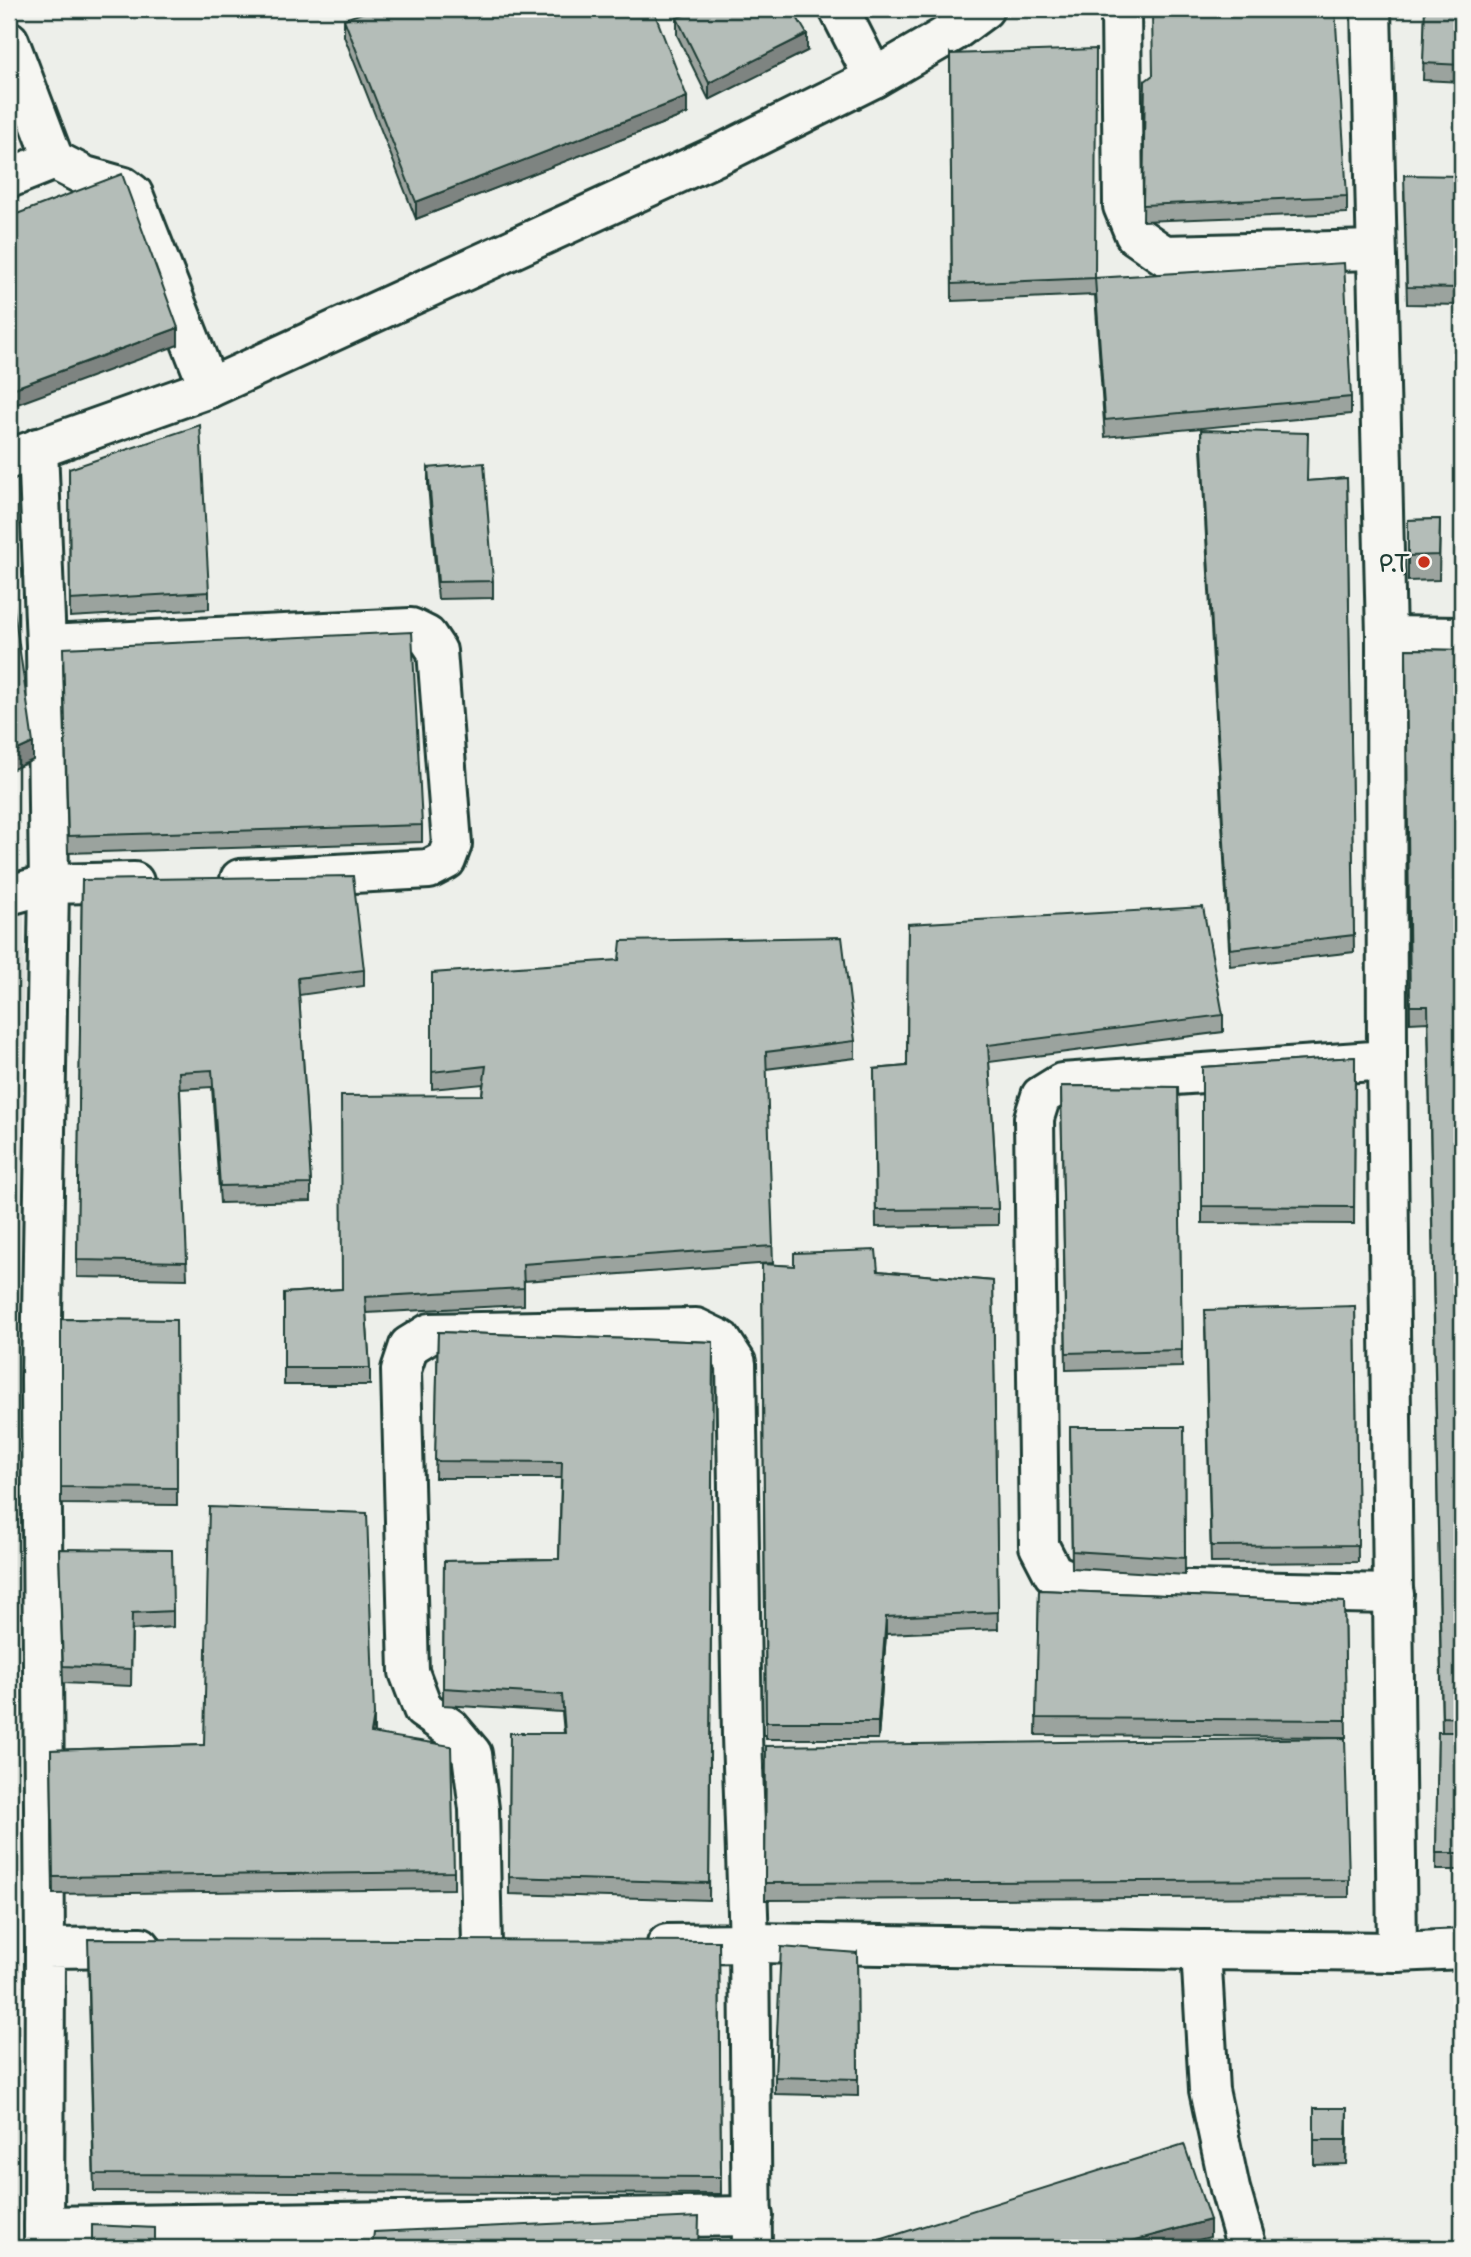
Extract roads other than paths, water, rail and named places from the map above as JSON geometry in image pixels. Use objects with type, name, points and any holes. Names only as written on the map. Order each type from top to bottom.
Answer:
[{"type":"street","points":[[839,9],[874,78]]},
{"type":"street","points":[[522,1945],[468,1945],[479,1809],[472,1754],[450,1728],[423,1709],[409,1672],[401,1370],[409,1346],[430,1334],[696,1328],[720,1340],[736,1363],[753,2232],[44,2237],[41,1379],[49,884],[46,645],[23,453],[209,388],[716,156],[874,78],[953,32],[984,9]]},
{"type":"street","points":[[1121,9],[1123,206],[1135,235],[1164,255],[1376,250]]},
{"type":"street","points":[[1371,9],[1386,636],[1387,1060],[1397,1952]]},
{"type":"street","points":[[9,41],[54,160],[85,176],[124,187],[133,194],[209,388]]},
{"type":"street","points":[[9,178],[54,160]]},
{"type":"street","points":[[9,895],[49,884],[186,881],[429,869],[446,860],[452,844],[437,651],[427,636],[411,628],[46,645]]},
{"type":"street","points":[[1386,636],[1462,637]]},
{"type":"street","points":[[1387,1060],[1062,1083],[1041,1096],[1034,1118],[1035,1270],[1039,1546],[1053,1573],[1088,1588],[1394,1594]]},
{"type":"street","points":[[629,1944],[749,1943],[1397,1952],[1462,1950]]},
{"type":"street","points":[[45,1948],[182,1947]]},
{"type":"street","points":[[1201,1950],[1209,2090],[1230,2189],[1247,2248]]},
{"type":"place","name":"P.T","points":[[1424,562]]}]
